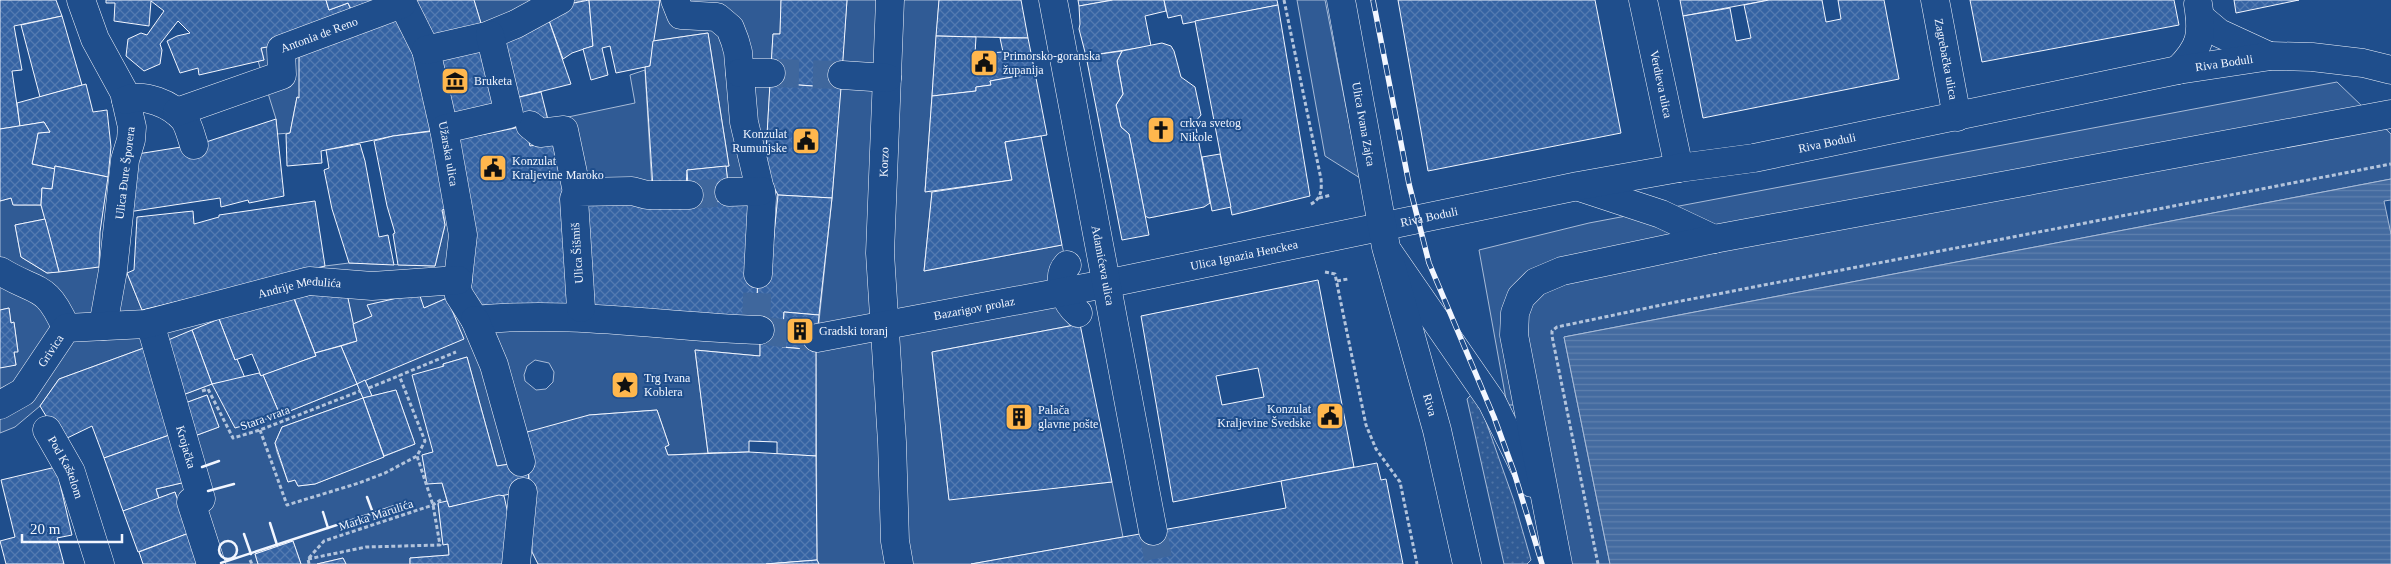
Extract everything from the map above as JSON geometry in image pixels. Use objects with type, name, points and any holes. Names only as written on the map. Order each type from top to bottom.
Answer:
[{"type":"street","name":"Ulica Đure Šporera","points":[[81,0],[95,39],[118,80],[126,100],[132,127],[131,140],[125,160],[113,270],[103,326]]},
{"type":"street","points":[[426,50],[488,35],[529,8],[560,0]]},
{"type":"street","points":[[675,0],[681,15],[687,17],[711,16],[725,22],[735,41],[744,122],[762,198],[758,274]]},
{"type":"street","name":"Korzo","points":[[890,0],[880,253],[895,541],[899,564]]},
{"type":"street","name":"Adamićeva ulica","points":[[1053,0],[1153,531]]},
{"type":"street","name":"Ulica Ivana Zajca","points":[[1341,0],[1384,237]]},
{"type":"street","name":"Verdieva ulica","points":[[1643,0],[1679,168]]},
{"type":"street","name":"Zagrebačka ulica","points":[[1935,0],[1957,118]]},
{"type":"street","name":"Užarska ulica","points":[[402,2],[426,50],[444,129],[463,236],[458,280],[459,295],[472,316]]},
{"type":"street","name":"Antonia de Reno","points":[[177,112],[282,75],[281,49],[402,2]]},
{"type":"street","points":[[2178,70],[2197,48],[2202,32],[2198,8]]},
{"type":"street","name":"Riva Boduli","points":[[2198,8],[2219,33],[2271,56]]},
{"type":"street","points":[[444,129],[517,120],[488,35]]},
{"type":"street","points":[[2364,63],[2391,48]]},
{"type":"street","name":"Riva Boduli","points":[[1384,237],[1578,186],[1679,168],[1754,158],[1957,118],[2178,70],[2271,56],[2312,57],[2364,63],[2391,70]]},
{"type":"street","points":[[740,74],[770,73]]},
{"type":"street","points":[[842,75],[887,78]]},
{"type":"street","points":[[126,100],[139,97],[149,99],[177,112],[188,127],[194,145]]},
{"type":"street","points":[[1558,564],[1514,335],[1515,313],[1521,298],[1536,282],[1562,271],[1714,239],[2391,114]]},
{"type":"street","name":"Ulica Šišmiš","points":[[517,120],[540,133],[564,130],[575,195],[581,308]]},
{"type":"street","points":[[1578,186],[1661,214],[1714,239]]},
{"type":"street","points":[[729,192],[761,190]]},
{"type":"street","points":[[575,195],[632,191],[647,195],[689,195]]},
{"type":"street","points":[[1384,237],[1492,402],[1531,480],[1551,531]]},
{"type":"street","name":"Ulica Ignazia Henckea","points":[[1105,284],[1384,237]]},
{"type":"street","name":"Riva","points":[[1384,237],[1437,430],[1467,564]]},
{"type":"street","points":[[0,271],[43,291],[57,307],[66,328]]},
{"type":"street","name":"Andrije Medulića","points":[[148,324],[309,281],[372,286],[458,280]]},
{"type":"street","name":"Bazarigov prolaz","points":[[884,324],[1105,284]]},
{"type":"street","points":[[521,462],[494,365],[472,316],[757,327]]},
{"type":"street","name":"Grivica","points":[[0,405],[23,392],[66,328],[148,324]]},
{"type":"street","name":"Krojačka","points":[[148,324],[173,400],[200,498],[191,502],[211,564]]},
{"type":"street","points":[[816,338],[884,324]]},
{"type":"street","name":"Pod Kaštelom","points":[[47,430],[71,472],[100,564]]},
{"type":"street","points":[[516,564],[523,492]]},
{"type":"path","points":[[1284,0],[1321,179],[1321,194],[1319,198]]},
{"type":"path","points":[[1598,564],[1552,336],[1552,331],[1556,327],[1690,299],[2391,164]]},
{"type":"path","points":[[1310,205],[1319,198],[1331,195]]},
{"type":"path","points":[[1320,274],[1327,272],[1335,274],[1366,425],[1376,449],[1400,482],[1418,564]]},
{"type":"path","points":[[1337,281],[1348,279]]},
{"type":"path","points":[[369,388],[465,349]]},
{"type":"path","points":[[308,562],[366,548],[440,545],[433,505],[418,456],[424,441],[399,375]]},
{"type":"path","name":"Stara vrata","points":[[173,400],[208,389],[234,438],[260,430],[360,391]]},
{"type":"path","points":[[260,430],[287,505],[359,483],[385,473],[418,456]]},
{"type":"path","name":"Marka Marulića","points":[[308,562],[324,541],[433,505],[442,499]]},
{"type":"shaded area","points":[[474,0],[585,0],[564,5],[520,31],[507,100],[514,128],[479,305],[760,322],[760,356],[695,350],[708,453],[668,455],[665,447],[669,445],[657,410],[589,415],[528,461],[497,466],[467,357],[443,364],[433,452],[422,455],[427,483],[442,483],[447,501],[438,504],[443,544],[448,544],[449,555],[410,558],[410,564],[346,564],[343,558],[317,564],[301,564],[293,541],[255,554],[258,564],[208,564],[188,531],[175,492],[159,498],[156,489],[190,481],[152,345],[59,379],[40,406],[15,427],[0,433],[0,367],[16,365],[14,352],[18,351],[14,323],[11,323],[9,308],[0,310],[0,201],[11,198],[14,205],[41,205],[45,219],[15,225],[21,257],[47,273],[99,267],[127,273],[142,310],[325,266],[349,263],[435,266],[445,225],[434,131],[297,97],[290,133],[277,134],[276,119],[258,61],[264,60],[261,48],[273,46],[483,30]],"holes":[[[346,289],[353,324],[372,316],[368,305],[424,308],[447,298],[365,380],[372,396],[396,390],[415,444],[315,484],[298,486],[295,480],[288,482],[277,452],[275,443],[282,427],[363,398],[357,384],[280,415],[212,384],[180,396],[294,298]],[[535,360],[549,363],[554,372],[553,382],[546,389],[536,390],[525,381],[524,375],[527,366]],[[207,395],[219,427],[184,440],[177,406]]]},
{"type":"shaded area","points":[[660,0],[781,0],[780,34],[773,34],[765,170],[778,195],[770,275],[730,201],[726,166],[729,166],[708,33],[653,41]]},
{"type":"shaded area","points":[[847,0],[939,0],[925,191],[932,192],[924,271],[1062,245],[1080,324],[932,352],[949,499],[1112,482],[1123,537],[971,564],[819,564],[817,560],[816,350],[832,198]]},
{"type":"shaded area","points":[[1297,0],[1325,0],[1360,178],[1325,156]]},
{"type":"shaded area","points":[[645,70],[652,188],[565,199],[530,146],[525,126],[635,103],[630,75]]},
{"type":"shaded area","points":[[2337,82],[2391,134],[2391,179],[1564,337],[1610,564],[1558,564],[1527,405],[1507,405],[1479,250],[1589,223]]},
{"type":"shaded area","points":[[2391,179],[2391,564],[1610,564],[1564,337]]},
{"type":"shaded area","points":[[1471,395],[1478,399],[1514,501],[1531,560],[1527,564],[1504,564],[1467,399]]},
{"type":"pier","points":[[2391,200],[2391,234],[2384,201]]},
{"type":"building","points":[[0,0],[56,0],[62,16],[14,26],[22,70],[12,71],[20,126],[0,129]]},
{"type":"building","points":[[106,0],[326,0],[329,10],[348,3],[353,15],[273,46],[261,48],[264,60],[199,75],[198,68],[180,73],[167,41],[190,33],[178,21],[160,44],[162,50],[160,64],[144,71],[126,56],[128,39],[141,33],[147,35],[164,11],[151,1],[149,26],[114,21],[115,3],[106,3]]},
{"type":"building","points":[[326,0],[394,0],[352,11],[348,3],[329,10]]},
{"type":"building","points":[[416,0],[474,0],[483,30],[428,42]]},
{"type":"building","points":[[589,0],[593,46],[572,53],[563,59],[547,15],[564,5]]},
{"type":"building","points":[[589,0],[660,0],[650,66],[616,73],[610,46],[602,48],[608,75],[591,80],[583,49],[593,46]]},
{"type":"building","points":[[781,0],[847,0],[841,88],[770,83],[773,34],[780,34]]},
{"type":"building","points":[[939,0],[1021,0],[1028,38],[936,36]]},
{"type":"building","points":[[1078,0],[1113,0],[1079,6]]},
{"type":"building","points":[[1113,0],[1164,0],[1166,11],[1145,16],[1151,46],[1086,56],[1079,29],[1079,6]]},
{"type":"building","points":[[1164,0],[1277,0],[1278,5],[1183,24],[1181,15],[1168,18]]},
{"type":"building","points":[[1398,0],[1595,0],[1621,133],[1428,171]]},
{"type":"building","points":[[1680,0],[1769,0],[1683,16]]},
{"type":"building","points":[[1769,0],[1822,0],[1826,22],[1841,19],[1838,0],[1884,0],[1899,79],[1703,118],[1683,16],[1730,8],[1736,41],[1751,38],[1744,5]]},
{"type":"building","points":[[1970,0],[2174,0],[2179,25],[1982,62]]},
{"type":"building","points":[[2234,0],[2299,0],[2236,13]]},
{"type":"building","points":[[1278,5],[1310,196],[1232,215],[1195,21]]},
{"type":"building","points":[[396,10],[427,72],[437,130],[393,136],[321,151],[322,163],[287,166],[286,134],[290,133],[297,97],[299,98],[299,48]]},
{"type":"building","points":[[547,15],[571,84],[507,100],[493,43]]},
{"type":"building","points":[[62,16],[82,85],[40,97],[21,25]]},
{"type":"building","points":[[708,33],[729,166],[687,170],[686,187],[653,188],[645,67],[650,66],[653,41]]},
{"type":"building","name":"Primorsko-goranska županija","points":[[936,36],[976,37],[975,54],[1003,52],[1000,38],[1028,38],[1035,73],[990,81],[991,85],[976,87],[976,91],[932,96]]},
{"type":"building","name":"crkva svetog Nikole","points":[[1162,43],[1171,46],[1181,77],[1195,87],[1201,115],[1195,122],[1210,203],[1204,207],[1149,218],[1145,216],[1129,134],[1121,127],[1116,105],[1123,94],[1117,61],[1122,51]]},
{"type":"building","points":[[490,44],[504,101],[454,113],[441,56]]},
{"type":"building","points":[[1122,51],[1117,61],[1123,94],[1116,105],[1121,127],[1129,134],[1149,235],[1122,240],[1086,56]]},
{"type":"building","points":[[1035,73],[1047,135],[1005,142],[1012,180],[925,192],[932,96],[976,91],[976,87],[991,85],[990,81]]},
{"type":"building","points":[[770,83],[841,88],[832,198],[778,195],[765,170]]},
{"type":"building","points":[[86,84],[93,112],[107,110],[111,147],[108,177],[55,166],[55,169],[32,164],[38,133],[50,132],[44,122],[20,126],[17,103]]},
{"type":"building","points":[[541,92],[548,120],[514,128],[507,100]]},
{"type":"building","points":[[276,119],[284,196],[249,203],[248,200],[221,207],[220,198],[128,212],[131,155],[200,144]]},
{"type":"building","points":[[44,122],[50,132],[38,133],[32,164],[55,169],[52,189],[42,188],[41,205],[13,205],[11,198],[0,201],[0,129]]},
{"type":"building","points":[[525,126],[530,146],[553,142],[565,199],[578,309],[479,305],[469,295],[456,140]]},
{"type":"building","points":[[434,131],[448,208],[442,210],[445,225],[435,266],[398,265],[393,234],[395,233],[387,206],[374,141],[393,136]]},
{"type":"building","points":[[1041,136],[1062,245],[924,271],[932,192],[1012,180],[1005,142]]},
{"type":"building","points":[[360,144],[379,237],[388,235],[394,265],[349,263],[332,209],[324,170],[329,168],[326,150]]},
{"type":"building","points":[[1220,154],[1231,207],[1212,211],[1202,157]]},
{"type":"building","points":[[55,166],[108,177],[100,232],[99,267],[59,272],[41,205],[42,188],[52,189]]},
{"type":"building","points":[[726,166],[730,201],[689,202],[687,170]]},
{"type":"building","points":[[778,195],[832,198],[819,315],[784,312],[783,325],[756,321],[758,274],[770,275]]},
{"type":"building","points":[[583,198],[689,202],[750,201],[758,274],[756,321],[583,308]]},
{"type":"building","points":[[315,201],[325,266],[142,310],[127,273],[134,270],[137,217],[193,211],[194,224],[219,217],[219,215]]},
{"type":"building","points":[[45,219],[59,272],[47,273],[21,257],[15,225]]},
{"type":"building","points":[[1318,280],[1354,467],[1173,502],[1141,316]],"holes":[[[1258,368],[1264,397],[1222,405],[1216,376]]]},
{"type":"building","points":[[346,289],[357,341],[315,353],[294,298]]},
{"type":"building","points":[[291,291],[316,356],[261,376],[252,354],[235,360],[219,319]]},
{"type":"building","points":[[419,293],[424,308],[447,298],[464,339],[357,384],[341,346],[357,341],[353,324],[372,316],[367,305]]},
{"type":"building","points":[[9,308],[11,323],[14,322],[18,352],[14,352],[16,365],[0,368],[0,310]]},
{"type":"building","name":"Gradski toranj","points":[[784,312],[819,315],[816,350],[782,347]]},
{"type":"building","points":[[219,319],[235,360],[237,359],[245,378],[212,384],[192,330]]},
{"type":"building","points":[[760,322],[783,325],[782,347],[816,350],[816,456],[777,454],[777,442],[749,441],[749,452],[708,453],[695,350],[760,356]]},
{"type":"building","name":"Palača glavne pošte","points":[[1080,324],[1112,482],[949,500],[932,352]]},
{"type":"building","points":[[192,330],[212,384],[180,396],[161,343]]},
{"type":"building","points":[[152,345],[178,432],[104,458],[92,426],[61,441],[40,406],[59,379]]},
{"type":"building","points":[[341,346],[357,384],[280,415],[263,375],[316,356],[315,353]]},
{"type":"building","points":[[467,357],[497,466],[528,461],[529,490],[449,507],[442,483],[427,484],[422,455],[433,452],[412,375]]},
{"type":"building","points":[[259,373],[261,376],[263,375],[280,415],[235,428],[212,384]]},
{"type":"building","points":[[365,380],[372,396],[363,398],[357,384]]},
{"type":"building","points":[[396,390],[415,444],[384,456],[363,398]]},
{"type":"building","points":[[207,395],[219,427],[189,438],[177,406]]},
{"type":"building","points":[[363,398],[384,457],[315,484],[298,486],[295,480],[288,482],[275,443],[282,427]]},
{"type":"building","points":[[657,410],[669,445],[665,447],[668,455],[749,452],[816,456],[817,560],[766,564],[538,564],[532,552],[527,432],[589,415]]},
{"type":"building","points":[[178,432],[190,481],[156,489],[159,499],[123,511],[104,458]]},
{"type":"building","points":[[1377,463],[1381,480],[1386,479],[1403,564],[971,564],[1286,508],[1281,481]]},
{"type":"building","points":[[56,467],[72,535],[57,538],[64,564],[6,564],[0,541],[15,537],[1,480]]},
{"type":"building","points":[[175,492],[189,533],[138,552],[123,511]]},
{"type":"building","points":[[499,495],[504,496],[513,536],[510,564],[410,564],[410,558],[449,555],[448,544],[443,545],[438,503],[447,501],[449,507]]},
{"type":"building","points":[[189,533],[208,564],[143,564],[139,552]]},
{"type":"building","points":[[293,541],[301,564],[258,564],[255,554]]},
{"type":"building","points":[[343,558],[346,564],[317,564]]},
{"type":"building","points":[[817,560],[819,564],[766,564]]},
{"type":"tunnel","points":[[771,73],[842,75]]},
{"type":"tunnel","points":[[689,195],[729,192]]},
{"type":"tunnel","points":[[756,321],[758,274]]},
{"type":"tunnel","points":[[760,330],[817,338]]},
{"type":"tunnel","points":[[1153,531],[1159,564]]},
{"type":"railway","points":[[1373,0],[1409,184],[1429,263],[1494,417],[1514,472],[1542,564]]},
{"type":"wall","points":[[202,467],[219,461]]},
{"type":"wall","points":[[208,491],[234,484]]},
{"type":"wall","points":[[367,497],[373,513]]},
{"type":"wall","points":[[221,563],[404,503]]},
{"type":"wall","points":[[323,512],[328,528]]},
{"type":"wall","points":[[270,523],[277,545]]},
{"type":"wall","points":[[244,534],[251,554]]},
{"type":"wall","points":[[228,541],[234,544],[237,550],[234,556],[228,559],[222,556],[219,550],[222,544],[228,541]]},
{"type":"place","name":"Primorsko-goranska županija","points":[[984,63]]},
{"type":"place","name":"Bruketa","points":[[455,81]]},
{"type":"place","name":"crkva svetog Nikole","points":[[1161,130]]},
{"type":"place","name":"Konzulat Rumunjske","points":[[806,141]]},
{"type":"place","name":"Konzulat Kraljevine Maroko","points":[[493,168]]},
{"type":"place","name":"Gradski toranj","points":[[800,331]]},
{"type":"place","name":"Trg Ivana Koblera","points":[[625,385]]},
{"type":"place","name":"Konzulat Kraljevine Švedske","points":[[1330,416]]},
{"type":"place","name":"Palača glavne pošte","points":[[1019,417]]}]
